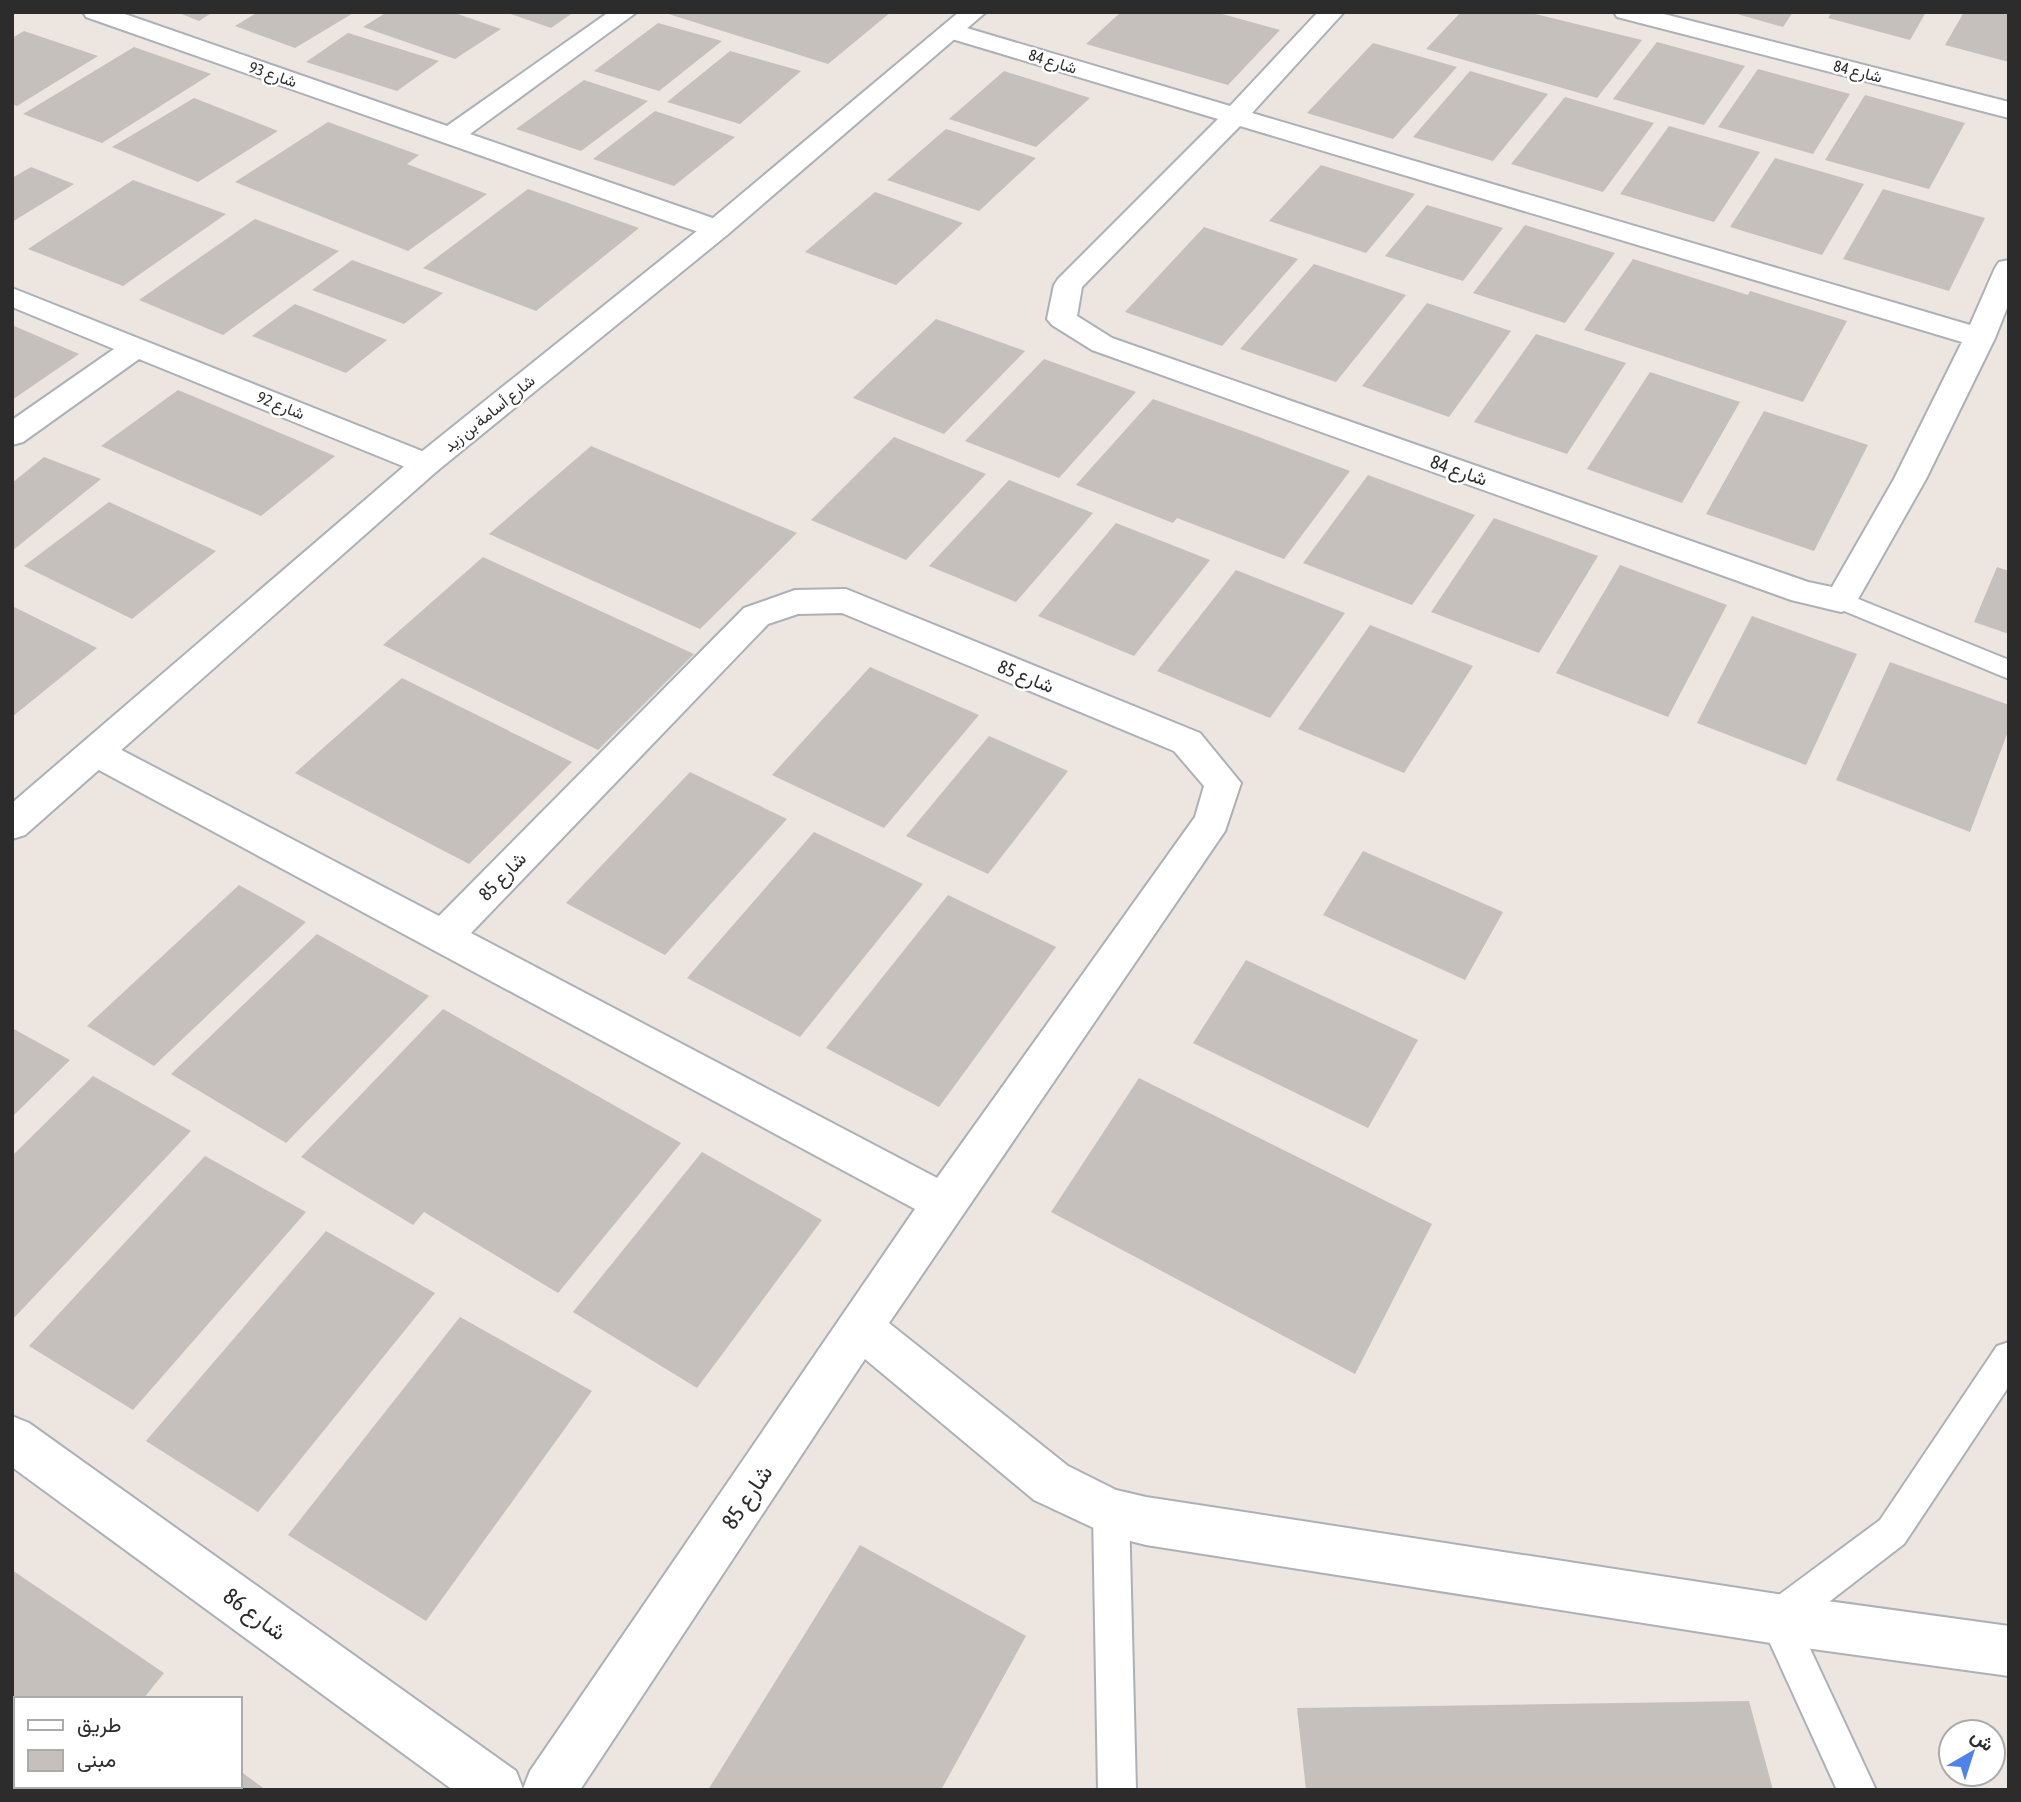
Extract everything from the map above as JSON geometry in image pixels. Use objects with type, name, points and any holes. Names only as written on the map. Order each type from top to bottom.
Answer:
[{"type":"street","name":"شارع 93","points":[[95,12],[718,229]]},
{"type":"street","points":[[450,136],[625,12]]},
{"type":"street","name":"شارع 84","points":[[1332,12],[1236,115],[1068,285],[1062,320],[1102,344],[1803,592],[1841,600]]},
{"type":"street","name":"شارع 84","points":[[1626,12],[2009,110]]},
{"type":"street","name":"شارع 84","points":[[963,22],[1236,115],[1980,338]]},
{"type":"street","name":"شارع أسامة بن زيد","points":[[12,825],[426,464],[718,229],[963,22]]},
{"type":"street","points":[[1841,600],[1865,561],[1980,338],[2009,268]]},
{"type":"street","name":"شارع 92","points":[[12,297],[426,464]]},
{"type":"street","points":[[12,435],[136,347]]},
{"type":"street","name":"شارع 85","points":[[443,937],[756,616],[795,602],[846,601],[1187,742],[1223,783],[1212,821],[944,1203],[549,1790]]},
{"type":"street","points":[[97,753],[944,1203]]},
{"type":"street","points":[[860,1328],[1051,1483],[1111,1512],[1146,1521],[1777,1619],[2009,1651]]},
{"type":"street","name":"شارع 86","points":[[12,1439],[497,1790]]},
{"type":"lane","points":[[1841,600],[2009,670]]},
{"type":"lane","points":[[1857,1790],[1777,1619],[1892,1532],[2009,1357]]},
{"type":"lane","points":[[1111,1512],[1117,1790]]},
{"type":"building","points":[[177,12],[213,12],[199,21]]},
{"type":"building","points":[[258,12],[355,12],[295,48],[235,26]]},
{"type":"building","points":[[387,12],[452,12],[501,29],[455,59],[363,27]]},
{"type":"building","points":[[505,12],[574,12],[551,28]]},
{"type":"building","points":[[662,12],[891,12],[828,64]]},
{"type":"building","points":[[1121,12],[1215,12],[1280,30],[1228,85],[1086,44]]},
{"type":"building","points":[[1461,12],[1527,12],[1642,40],[1597,98],[1426,49]]},
{"type":"building","points":[[1730,12],[1793,12],[1783,27]]},
{"type":"building","points":[[1832,12],[1926,12],[1910,40],[1828,18]]},
{"type":"building","points":[[1964,12],[2009,14],[2009,62],[1945,45]]},
{"type":"building","points":[[658,23],[722,41],[659,91],[594,71]]},
{"type":"building","points":[[24,31],[98,56],[17,106],[12,104],[12,38]]},
{"type":"building","points":[[348,33],[439,61],[397,91],[306,62]]},
{"type":"building","points":[[1657,42],[1745,66],[1704,125],[1613,99]]},
{"type":"building","points":[[1373,43],[1457,67],[1393,139],[1307,113]]},
{"type":"building","points":[[134,47],[211,74],[102,143],[23,114]]},
{"type":"building","points":[[730,51],[801,71],[740,124],[667,102]]},
{"type":"building","points":[[1758,69],[1850,94],[1813,154],[1718,127]]},
{"type":"building","points":[[1004,71],[1090,98],[1036,147],[949,119]]},
{"type":"building","points":[[1470,71],[1548,94],[1493,161],[1413,137]]},
{"type":"building","points":[[584,80],[648,101],[581,151],[516,129]]},
{"type":"building","points":[[1865,95],[1965,123],[1929,189],[1825,160]]},
{"type":"building","points":[[1565,97],[1654,123],[1603,192],[1511,164]]},
{"type":"building","points":[[194,98],[278,131],[198,182],[112,147]]},
{"type":"building","points":[[655,111],[735,137],[674,186],[593,159]]},
{"type":"building","points":[[328,122],[419,155],[407,164],[487,194],[408,251],[235,182]]},
{"type":"building","points":[[1669,126],[1760,152],[1714,222],[1620,194]]},
{"type":"building","points":[[946,129],[1036,158],[979,211],[887,180]]},
{"type":"building","points":[[1775,158],[1864,184],[1822,255],[1730,227]]},
{"type":"building","points":[[1321,165],[1415,194],[1366,253],[1269,221]]},
{"type":"building","points":[[31,167],[74,184],[12,222],[12,178]]},
{"type":"building","points":[[133,180],[226,214],[123,286],[28,249]]},
{"type":"building","points":[[528,189],[639,228],[536,311],[423,268]]},
{"type":"building","points":[[1883,189],[1985,218],[1949,291],[1843,259]]},
{"type":"building","points":[[875,192],[963,223],[896,285],[805,252]]},
{"type":"building","points":[[1427,205],[1503,228],[1463,281],[1385,256]]},
{"type":"building","points":[[255,219],[339,251],[223,335],[139,300]]},
{"type":"building","points":[[1525,225],[1615,253],[1565,323],[1473,293]]},
{"type":"building","points":[[1204,227],[1298,259],[1222,346],[1125,312]]},
{"type":"building","points":[[1633,259],[1748,295],[1750,291],[1847,321],[1803,402],[1584,330]]},
{"type":"building","points":[[352,260],[443,293],[404,324],[312,290]]},
{"type":"building","points":[[1314,264],[1406,295],[1336,382],[1240,349]]},
{"type":"building","points":[[1427,303],[1511,331],[1449,417],[1362,386]]},
{"type":"building","points":[[295,304],[387,340],[346,373],[252,336]]},
{"type":"building","points":[[936,319],[1025,351],[944,434],[853,398]]},
{"type":"building","points":[[12,325],[79,354],[12,400]]},
{"type":"building","points":[[1536,334],[1626,363],[1567,454],[1474,422]]},
{"type":"building","points":[[1044,359],[1136,392],[1059,478],[965,441]]},
{"type":"building","points":[[1650,372],[1740,402],[1682,503],[1587,469]]},
{"type":"building","points":[[178,390],[335,456],[261,516],[101,446]]},
{"type":"building","points":[[1153,399],[1350,471],[1284,559],[1177,518],[1173,523],[1076,485]]},
{"type":"building","points":[[1764,411],[1868,445],[1814,551],[1706,514]]},
{"type":"building","points":[[894,437],[986,474],[906,560],[811,520]]},
{"type":"building","points":[[591,446],[797,533],[700,629],[489,534]]},
{"type":"building","points":[[44,457],[101,479],[12,551],[12,483]]},
{"type":"building","points":[[1368,475],[1475,515],[1412,605],[1303,563]]},
{"type":"building","points":[[1009,480],[1093,513],[1016,602],[929,566]]},
{"type":"building","points":[[109,502],[216,551],[132,619],[24,566]]},
{"type":"building","points":[[1494,518],[1598,556],[1539,653],[1431,612]]},
{"type":"building","points":[[1116,523],[1210,560],[1134,656],[1038,616]]},
{"type":"building","points":[[483,557],[694,654],[598,750],[383,645]]},
{"type":"building","points":[[1620,565],[1727,605],[1668,717],[1556,673]]},
{"type":"building","points":[[1997,567],[2009,571],[2009,634],[1974,622]]},
{"type":"building","points":[[1236,570],[1345,613],[1270,718],[1157,671]]},
{"type":"building","points":[[12,606],[97,648],[12,717]]},
{"type":"building","points":[[1752,616],[1857,654],[1806,765],[1697,723]]},
{"type":"building","points":[[1370,625],[1473,666],[1404,773],[1298,729]]},
{"type":"building","points":[[1890,662],[2009,705],[2009,729],[1970,832],[1836,780]]},
{"type":"building","points":[[870,667],[979,715],[884,828],[772,775]]},
{"type":"building","points":[[402,678],[572,762],[469,864],[295,773]]},
{"type":"building","points":[[989,736],[1068,771],[988,874],[906,836]]},
{"type":"building","points":[[690,772],[787,819],[665,955],[566,903]]},
{"type":"building","points":[[814,832],[923,884],[800,1037],[687,978]]},
{"type":"building","points":[[1363,851],[1503,912],[1465,980],[1323,915]]},
{"type":"building","points":[[239,885],[306,922],[154,1066],[87,1026]]},
{"type":"building","points":[[948,895],[1056,947],[939,1107],[826,1048]]},
{"type":"building","points":[[317,934],[429,996],[286,1143],[171,1074]]},
{"type":"building","points":[[1246,960],[1418,1040],[1368,1128],[1193,1043]]},
{"type":"building","points":[[443,1009],[681,1143],[558,1293],[424,1212],[413,1225],[301,1157]]},
{"type":"building","points":[[12,1028],[70,1060],[12,1117]]},
{"type":"building","points":[[93,1076],[191,1131],[12,1320],[12,1156]]},
{"type":"building","points":[[1139,1078],[1432,1224],[1355,1374],[1051,1212]]},
{"type":"building","points":[[702,1152],[822,1220],[697,1388],[573,1312]]},
{"type":"building","points":[[205,1156],[306,1212],[133,1410],[29,1346]]},
{"type":"building","points":[[326,1231],[435,1293],[258,1512],[146,1441]]},
{"type":"building","points":[[460,1317],[592,1391],[426,1621],[288,1535]]},
{"type":"building","points":[[860,1545],[1026,1636],[941,1790],[708,1790]]},
{"type":"building","points":[[12,1570],[164,1673],[145,1697],[14,1697],[14,1788],[72,1788],[12,1790]]},
{"type":"building","points":[[1749,1701],[1773,1790],[1306,1790],[1297,1708]]},
{"type":"building","points":[[242,1772],[266,1790],[174,1790],[242,1788]]}]
